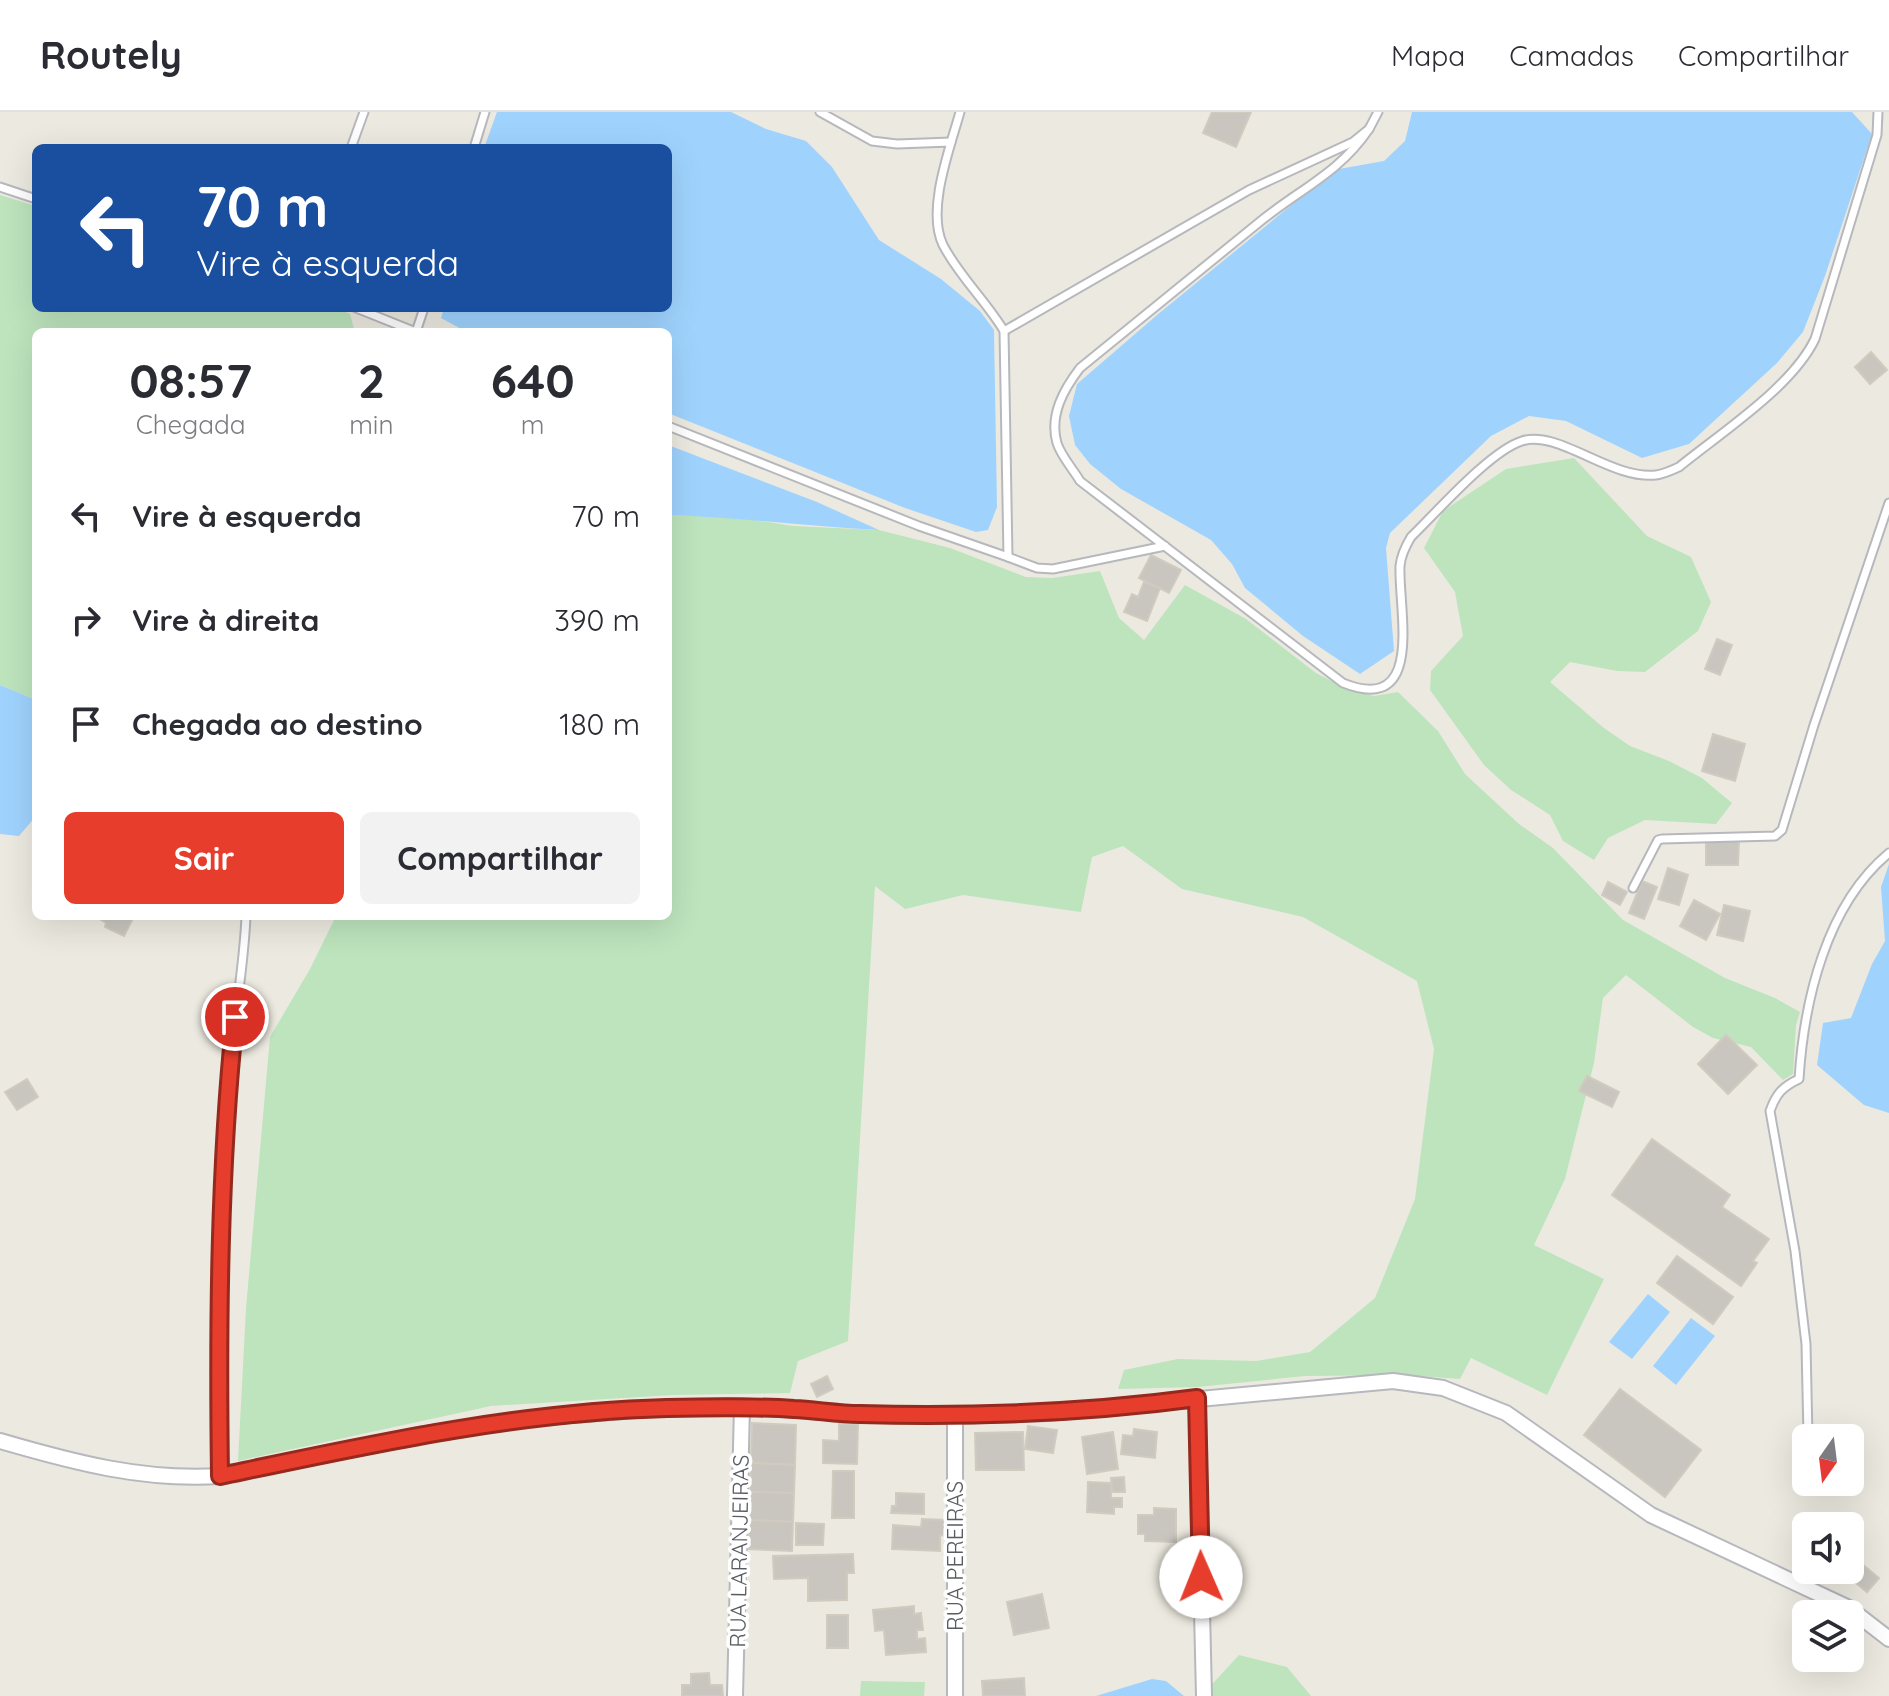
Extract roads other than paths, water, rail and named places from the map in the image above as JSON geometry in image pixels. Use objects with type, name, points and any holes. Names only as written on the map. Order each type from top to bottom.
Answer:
[{"type":"street","points":[[0,1441],[94,1466],[147,1475],[220,1476],[419,1435],[533,1418],[662,1408],[742,1406],[855,1414],[955,1416],[1113,1409],[1197,1398],[1393,1381],[1443,1388],[1506,1413],[1651,1515],[1849,1608],[1889,1639]]},
{"type":"street","points":[[1197,1398],[1204,1696]]},
{"type":"street","name":"RUA LARANJEIRAS","points":[[735,1696],[742,1406]]},
{"type":"street","name":"RUA PEREIRAS","points":[[955,1416],[955,1696]]},
{"type":"lane","points":[[352,144],[364,112]]},
{"type":"lane","points":[[475,144],[485,112]]},
{"type":"lane","points":[[820,112],[872,141],[897,144],[951,142]]},
{"type":"lane","points":[[960,112],[935,212],[942,242],[1004,331],[1008,557]]},
{"type":"lane","points":[[1378,112],[1354,152],[1340,165],[1253,227],[1080,368],[1063,390],[1056,418],[1057,443],[1080,481],[1343,683],[1358,689],[1375,689],[1391,682],[1400,668],[1403,645],[1402,553],[1411,537],[1501,450],[1524,440],[1543,439],[1627,474],[1658,475],[1679,467],[1789,377],[1806,358],[1815,339],[1877,135],[1878,112]]},
{"type":"lane","points":[[1004,331],[1249,190],[1353,142],[1369,129]]},
{"type":"lane","points":[[0,187],[32,198]]},
{"type":"lane","points":[[366,312],[406,328]]},
{"type":"lane","points":[[672,428],[919,526],[1037,568],[1053,569],[1165,546]]},
{"type":"lane","points":[[1633,888],[1658,840],[1775,836],[1782,830],[1889,503]]},
{"type":"lane","points":[[1808,1424],[1806,1344],[1795,1251],[1770,1111],[1775,1096],[1799,1079],[1808,1004],[1836,923],[1851,893],[1889,853]]},
{"type":"lane","points":[[220,1476],[218,1324],[225,1157],[230,1066],[246,920]]},
{"type":"water","points":[[497,112],[731,112],[766,129],[806,141],[832,167],[879,240],[941,279],[980,311],[994,330],[997,507],[988,530],[976,532],[905,508],[672,415],[672,328],[460,328],[441,318],[443,312],[672,312],[672,144],[485,144]]},
{"type":"water","points":[[1412,112],[1852,112],[1872,134],[1803,332],[1777,363],[1689,444],[1642,458],[1566,421],[1529,416],[1491,436],[1390,533],[1386,548],[1394,651],[1360,674],[1303,636],[1245,588],[1232,564],[1211,540],[1121,489],[1090,464],[1075,445],[1069,416],[1077,384],[1157,315],[1339,169],[1384,161],[1405,141]]},
{"type":"water","points":[[672,447],[817,502],[879,530],[826,527],[672,515]]},
{"type":"water","points":[[0,685],[32,698],[32,821],[19,836],[0,834]]},
{"type":"water","points":[[1889,864],[1889,1113],[1864,1105],[1817,1065],[1823,1023],[1851,1018],[1872,964],[1885,941],[1881,887]]},
{"type":"water","points":[[1648,1294],[1670,1312],[1632,1359],[1609,1342]]},
{"type":"water","points":[[1691,1318],[1715,1336],[1676,1385],[1653,1366]]},
{"type":"water","points":[[1152,1679],[1166,1681],[1184,1696],[1096,1696]]}]
